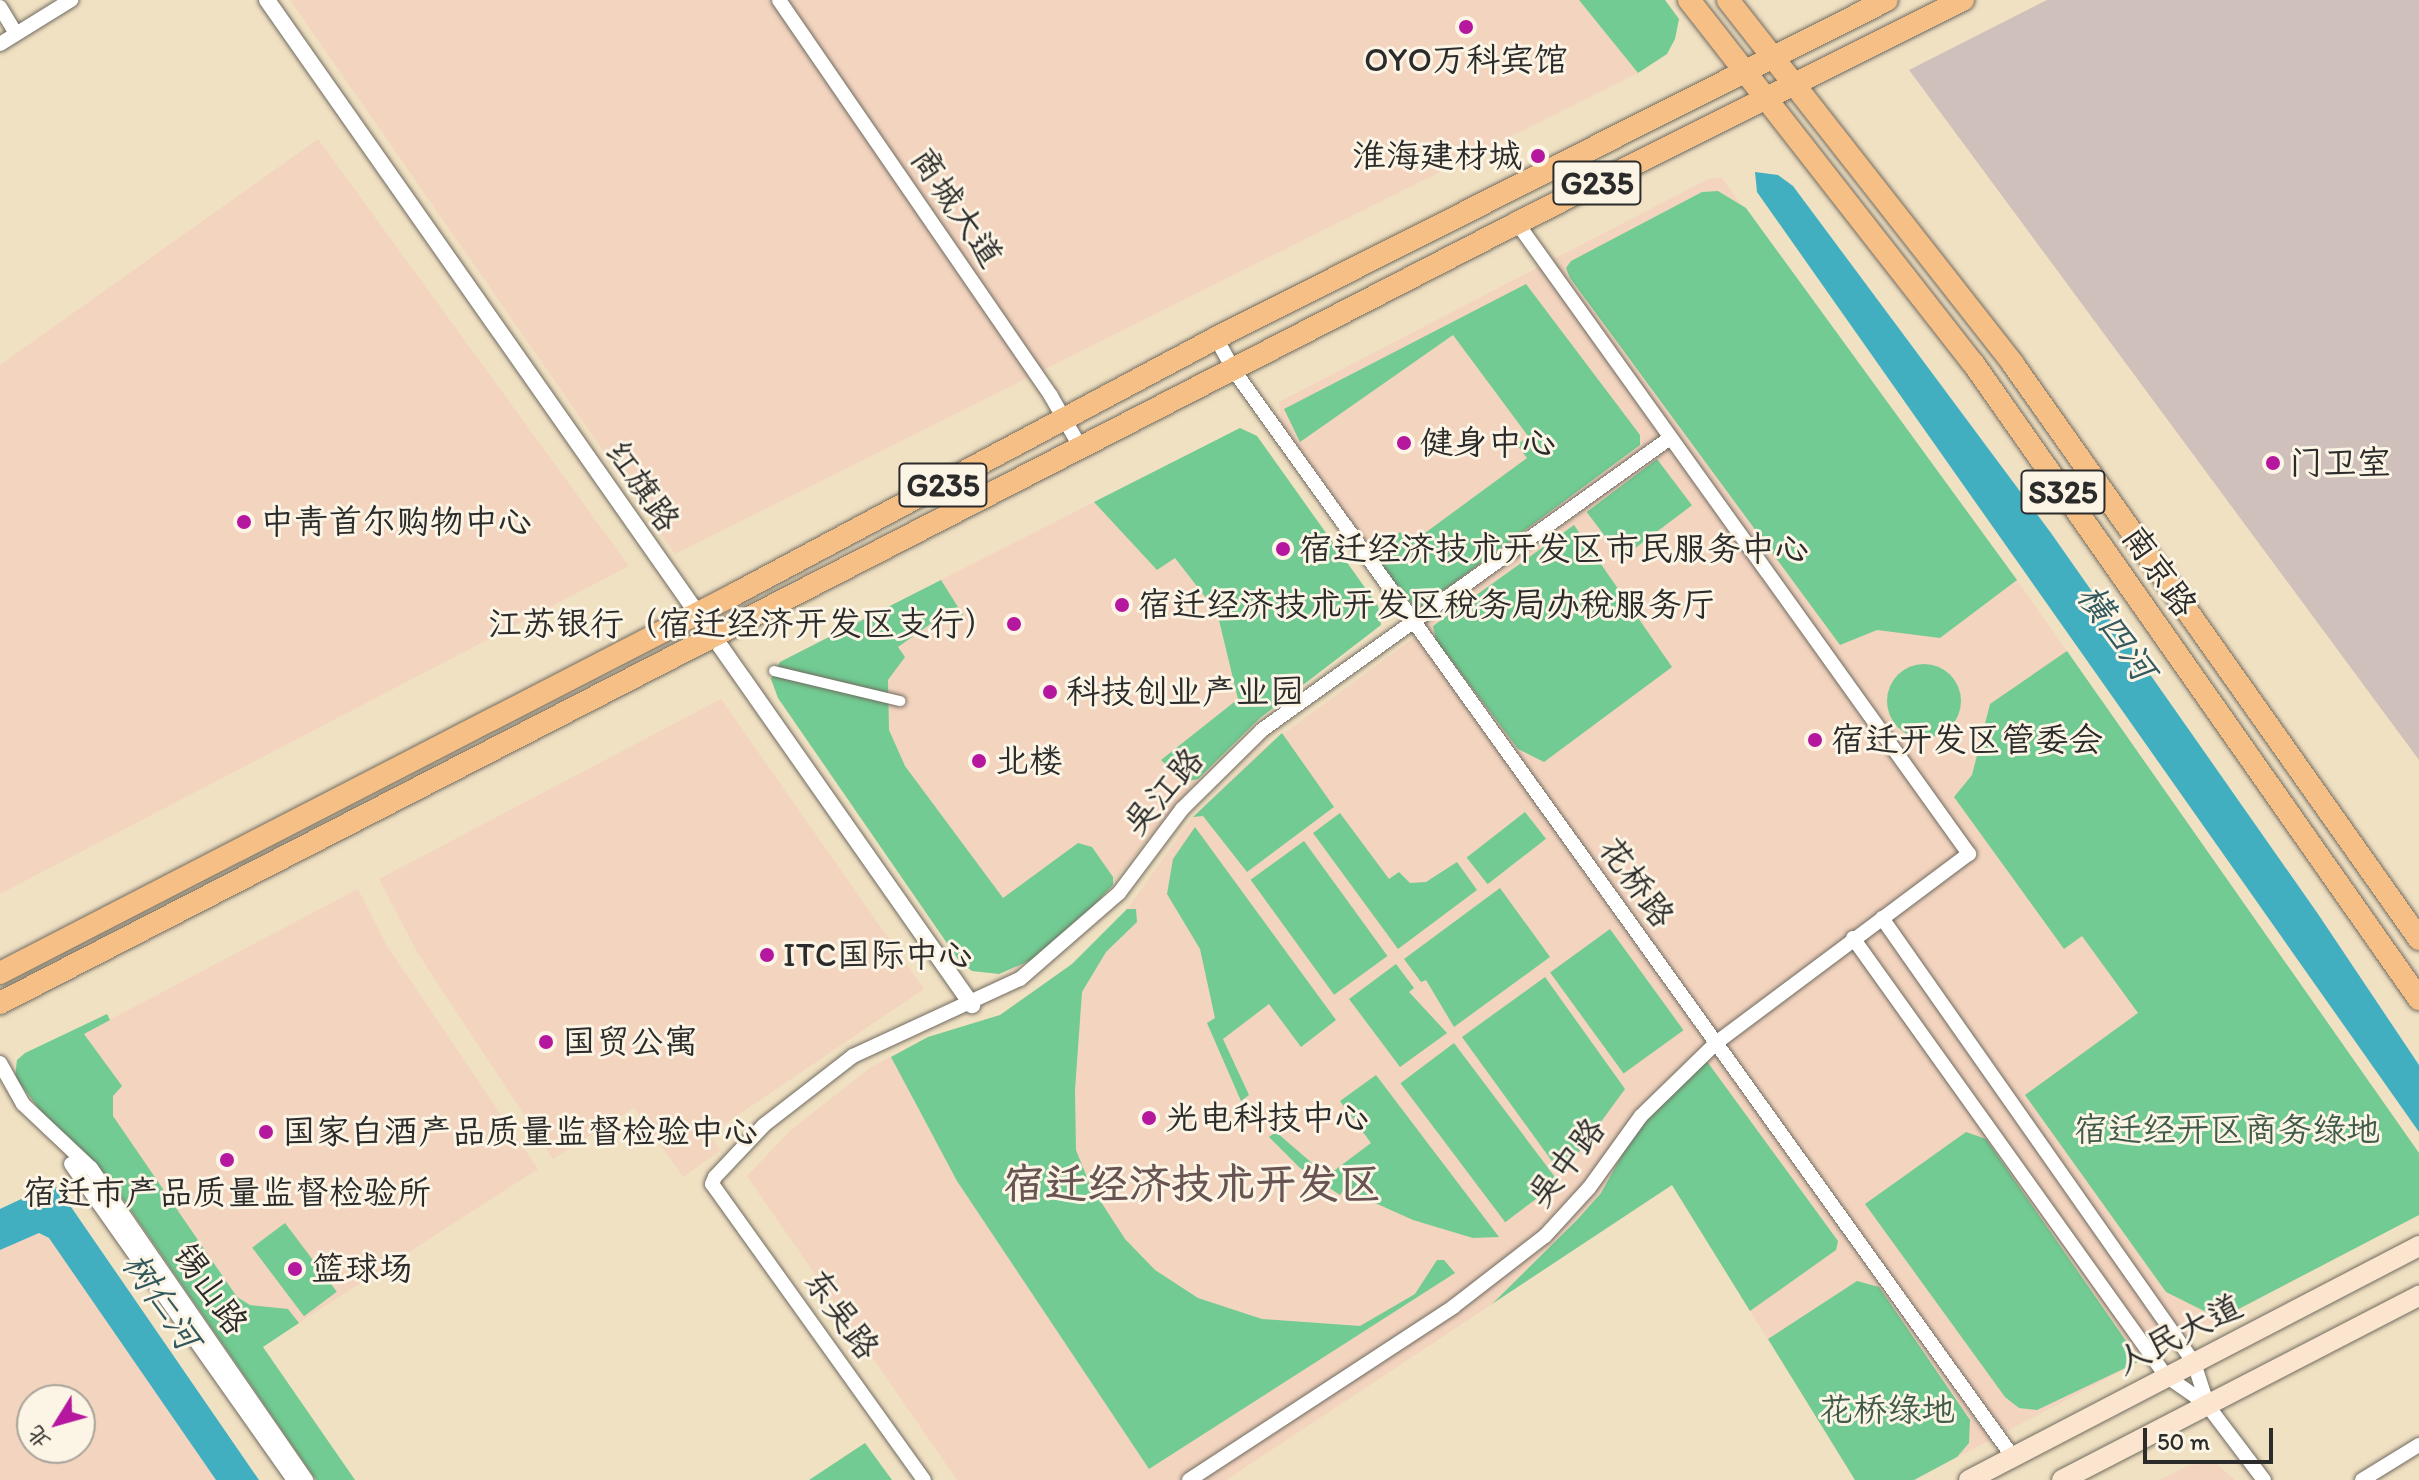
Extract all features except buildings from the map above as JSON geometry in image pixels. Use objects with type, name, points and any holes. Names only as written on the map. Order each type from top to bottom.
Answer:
[{"type":"main road","name":"南京路","points":[[1689,0],[1973,363],[2419,999]]},
{"type":"main road","name":"南京路","points":[[1728,0],[2013,364],[2419,939]]},
{"type":"main road","name":"G235","points":[[0,973],[696,615],[1066,421],[1216,338],[1887,0]]},
{"type":"main road","name":"G235","points":[[0,1003],[1235,372],[1517,223],[1963,0]]},
{"type":"main road","name":"人民大道","points":[[1969,1480],[2419,1246]]},
{"type":"main road","points":[[2062,1480],[2419,1296]]},
{"type":"street","points":[[0,44],[71,0]]},
{"type":"street","name":"红旗路","points":[[267,0],[972,1005]]},
{"type":"street","name":"商城大道","points":[[779,0],[1066,421],[1082,450]]},
{"type":"street","points":[[0,7],[16,34]]},
{"type":"street","points":[[1517,223],[1670,438]]},
{"type":"street","name":"花桥路","points":[[1216,338],[1235,372],[2013,1457]]},
{"type":"street","name":"吴江路","points":[[712,1184],[764,1125],[853,1056],[972,1005],[1020,979],[1119,893],[1182,809],[1262,730],[1670,438]]},
{"type":"street","name":"吴中路","points":[[1189,1480],[1453,1307],[1545,1236],[1589,1188],[1641,1116],[1716,1043],[1969,854],[1670,438]]},
{"type":"street","points":[[774,671],[900,701]]},
{"type":"street","points":[[1882,918],[2194,1363],[2208,1406]]},
{"type":"street","points":[[1853,938],[2166,1376],[2208,1406],[2264,1480]]},
{"type":"street","name":"锡山路","points":[[0,1063],[23,1104],[91,1168],[306,1480]]},
{"type":"street","name":"锡山路","points":[[0,1083],[35,1133],[83,1174],[294,1480]]},
{"type":"street","name":"东吴路","points":[[712,1184],[924,1480]]},
{"type":"street","points":[[2362,1480],[2419,1445]]},
{"type":"shaded area","name":"淮海建材城","points":[[290,0],[1579,0],[1638,73],[675,554]]},
{"type":"shaded area","points":[[2047,0],[2419,0],[2419,760],[1909,70]]},
{"type":"shaded area","points":[[318,139],[629,566],[0,894],[0,365]]},
{"type":"shaded area","points":[[1721,177],[2017,580],[2419,1153],[2419,1215],[1914,1480],[1855,1480],[1672,1185],[1226,1480],[957,1480],[747,1176],[791,1130],[871,1067],[928,1037],[1000,1015],[1072,964],[1114,927],[1193,817],[1257,753],[1426,629],[1282,427],[1279,402],[1708,179]]},
{"type":"shaded area","points":[[1240,428],[1257,436],[1378,606],[1381,625],[1260,718],[1198,779],[1090,909],[1015,970],[972,971],[960,962],[778,698],[771,679],[780,662],[793,655]]},
{"type":"shaded area","points":[[721,699],[924,989],[710,1134],[720,1151],[683,1177],[634,1108],[553,1159],[417,952],[379,879]]},
{"type":"shaded area","points":[[358,889],[387,946],[538,1169],[263,1346],[58,1047]]},
{"type":"shaded area","points":[[39,1233],[49,1238],[216,1480],[0,1480],[0,1250]]},
{"type":"shaded area","points":[[2217,1464],[2235,1480],[2160,1480],[2189,1465]]},
{"type":"green space","points":[[1579,0],[1665,0],[1679,19],[1675,39],[1667,54],[1638,73]]},
{"type":"green space","points":[[1718,191],[1746,208],[2017,580],[1940,638],[1877,630],[1840,645],[1570,278],[1566,268],[1571,261],[1702,192]]},
{"type":"green space","points":[[1526,284],[1640,435],[1640,445],[1424,605],[1414,607],[1380,563],[1382,546],[1400,532],[1410,544],[1527,458],[1517,445],[1528,436],[1453,335],[1300,442],[1284,409]]},
{"type":"green space","points":[[1240,428],[1257,436],[1378,606],[1381,625],[1260,718],[1198,779],[1184,782],[1161,760],[1238,699],[1217,612],[1175,558],[1157,570],[1094,502]]},
{"type":"green space","points":[[1657,459],[1692,505],[1622,558],[1587,512]]},
{"type":"green space","points":[[1574,525],[1672,667],[1544,762],[1518,749],[1436,640],[1433,626]]},
{"type":"green space","points":[[941,580],[963,615],[955,621],[947,612],[898,647],[905,657],[888,680],[889,730],[905,766],[1003,898],[1078,843],[1092,847],[1113,877],[1113,885],[1036,958],[999,974],[972,971],[960,962],[778,698],[771,679],[780,662]]},
{"type":"green space","name":"宿迁经开区商务绿地","points":[[2067,651],[2419,1153],[2419,1215],[2229,1314],[2214,1316],[2166,1292],[2025,1095],[2138,1013],[2082,936],[2064,949],[1954,797],[1972,775],[1990,704]]},
{"type":"green space","points":[[1924,664],[1938,667],[1950,675],[1958,687],[1961,701],[1958,715],[1950,727],[1938,735],[1924,738],[1910,735],[1898,727],[1890,715],[1887,701],[1890,687],[1898,675],[1910,667]]},
{"type":"green space","points":[[1282,733],[1334,807],[1247,872],[1203,816],[1193,817]]},
{"type":"green space","points":[[1525,812],[1546,839],[1488,884],[1467,858]]},
{"type":"green space","points":[[1340,813],[1389,879],[1399,872],[1410,883],[1426,882],[1457,862],[1477,890],[1398,949],[1313,833]]},
{"type":"green space","points":[[1195,827],[1336,1020],[1301,1047],[1269,1004],[1223,1039],[1249,1095],[1241,1101],[1207,1023],[1215,1018],[1200,949],[1167,894],[1173,859]]},
{"type":"green space","points":[[1304,841],[1387,956],[1334,995],[1251,880]]},
{"type":"green space","points":[[1500,888],[1550,957],[1454,1027],[1426,980],[1421,982],[1404,959]]},
{"type":"green space","points":[[1127,909],[1136,909],[1137,922],[1106,952],[1082,992],[1075,1090],[1076,1150],[1090,1185],[1125,1239],[1155,1270],[1198,1298],[1262,1319],[1360,1326],[1415,1294],[1437,1260],[1444,1260],[1455,1273],[1149,1469],[957,1181],[891,1057],[928,1037],[1000,1015],[1072,964]]},
{"type":"green space","points":[[1610,929],[1683,1030],[1624,1074],[1550,972]]},
{"type":"green space","points":[[1396,964],[1414,988],[1409,992],[1447,1033],[1400,1067],[1349,999]]},
{"type":"green space","points":[[1545,977],[1625,1089],[1562,1175],[1462,1037]]},
{"type":"green space","points":[[107,1014],[110,1020],[84,1034],[122,1086],[113,1096],[113,1116],[237,1297],[250,1305],[288,1309],[299,1323],[263,1347],[355,1480],[316,1480],[108,1177],[46,1118],[15,1077],[17,1060],[25,1053]]},
{"type":"green space","points":[[1454,1043],[1559,1182],[1505,1222],[1400,1083]]},
{"type":"green space","points":[[1706,1060],[1838,1241],[1836,1250],[1750,1311],[1672,1185],[1492,1304],[1601,1193],[1635,1132]]},
{"type":"green space","points":[[1376,1075],[1499,1237],[1473,1238],[1413,1220],[1344,1189],[1340,1195],[1300,1168],[1269,1137],[1276,1132],[1327,1176],[1371,1143],[1340,1101]]},
{"type":"green space","name":"宿迁经开区商务绿地","points":[[1966,1132],[1986,1139],[2140,1361],[2037,1410],[2019,1408],[2005,1397],[1865,1204]]},
{"type":"green space","name":"篮球场","points":[[285,1223],[337,1292],[304,1316],[252,1248]]},
{"type":"green space","name":"花桥绿地","points":[[1857,1281],[1879,1287],[1970,1420],[1969,1443],[1957,1457],[1914,1480],[1855,1480],[1768,1339]]},
{"type":"green space","points":[[865,1443],[892,1480],[809,1480]]},
{"type":"water","name":"横四河","points":[[1755,172],[1778,175],[1793,186],[2051,533],[2318,914],[2419,1065],[2419,1132],[1757,192]]},
{"type":"water","points":[[51,1185],[58,1188],[259,1480],[216,1480],[49,1238],[39,1233],[0,1250],[0,1209]]},
{"type":"place","name":"OYO万科宾馆","points":[[1466,27]]},
{"type":"place","name":"淮海建材城","points":[[1538,156]]},
{"type":"place","name":"健身中心","points":[[1404,443]]},
{"type":"place","name":"门卫室","points":[[2273,463]]},
{"type":"place","name":"中青首尔购物中心","points":[[244,522]]},
{"type":"place","name":"宿迁经济技术开发区市民服务中心","points":[[1283,549]]},
{"type":"place","name":"宿迁经济技术开发区税务局办税服务厅","points":[[1122,605]]},
{"type":"place","name":"江苏银行（宿迁经济开发区支行）","points":[[1014,624]]},
{"type":"place","name":"科技创业产业园","points":[[1050,692]]},
{"type":"place","name":"宿迁开发区管委会","points":[[1815,740]]},
{"type":"place","name":"北楼","points":[[979,761]]},
{"type":"place","name":"ITC国际中心","points":[[767,955]]},
{"type":"place","name":"国贸公寓","points":[[546,1042]]},
{"type":"place","name":"光电科技中心","points":[[1149,1118]]},
{"type":"place","name":"国家白酒产品质量监督检验中心","points":[[266,1132]]},
{"type":"place","name":"宿迁市产品质量监督检验所","points":[[227,1160]]},
{"type":"place","name":"篮球场","points":[[295,1269]]},
{"type":"district","name":"宿迁经济技术开发区","points":[[1192,1184]]},
{"type":"water label","name":"树仁河","points":[[162,1301]]}]
